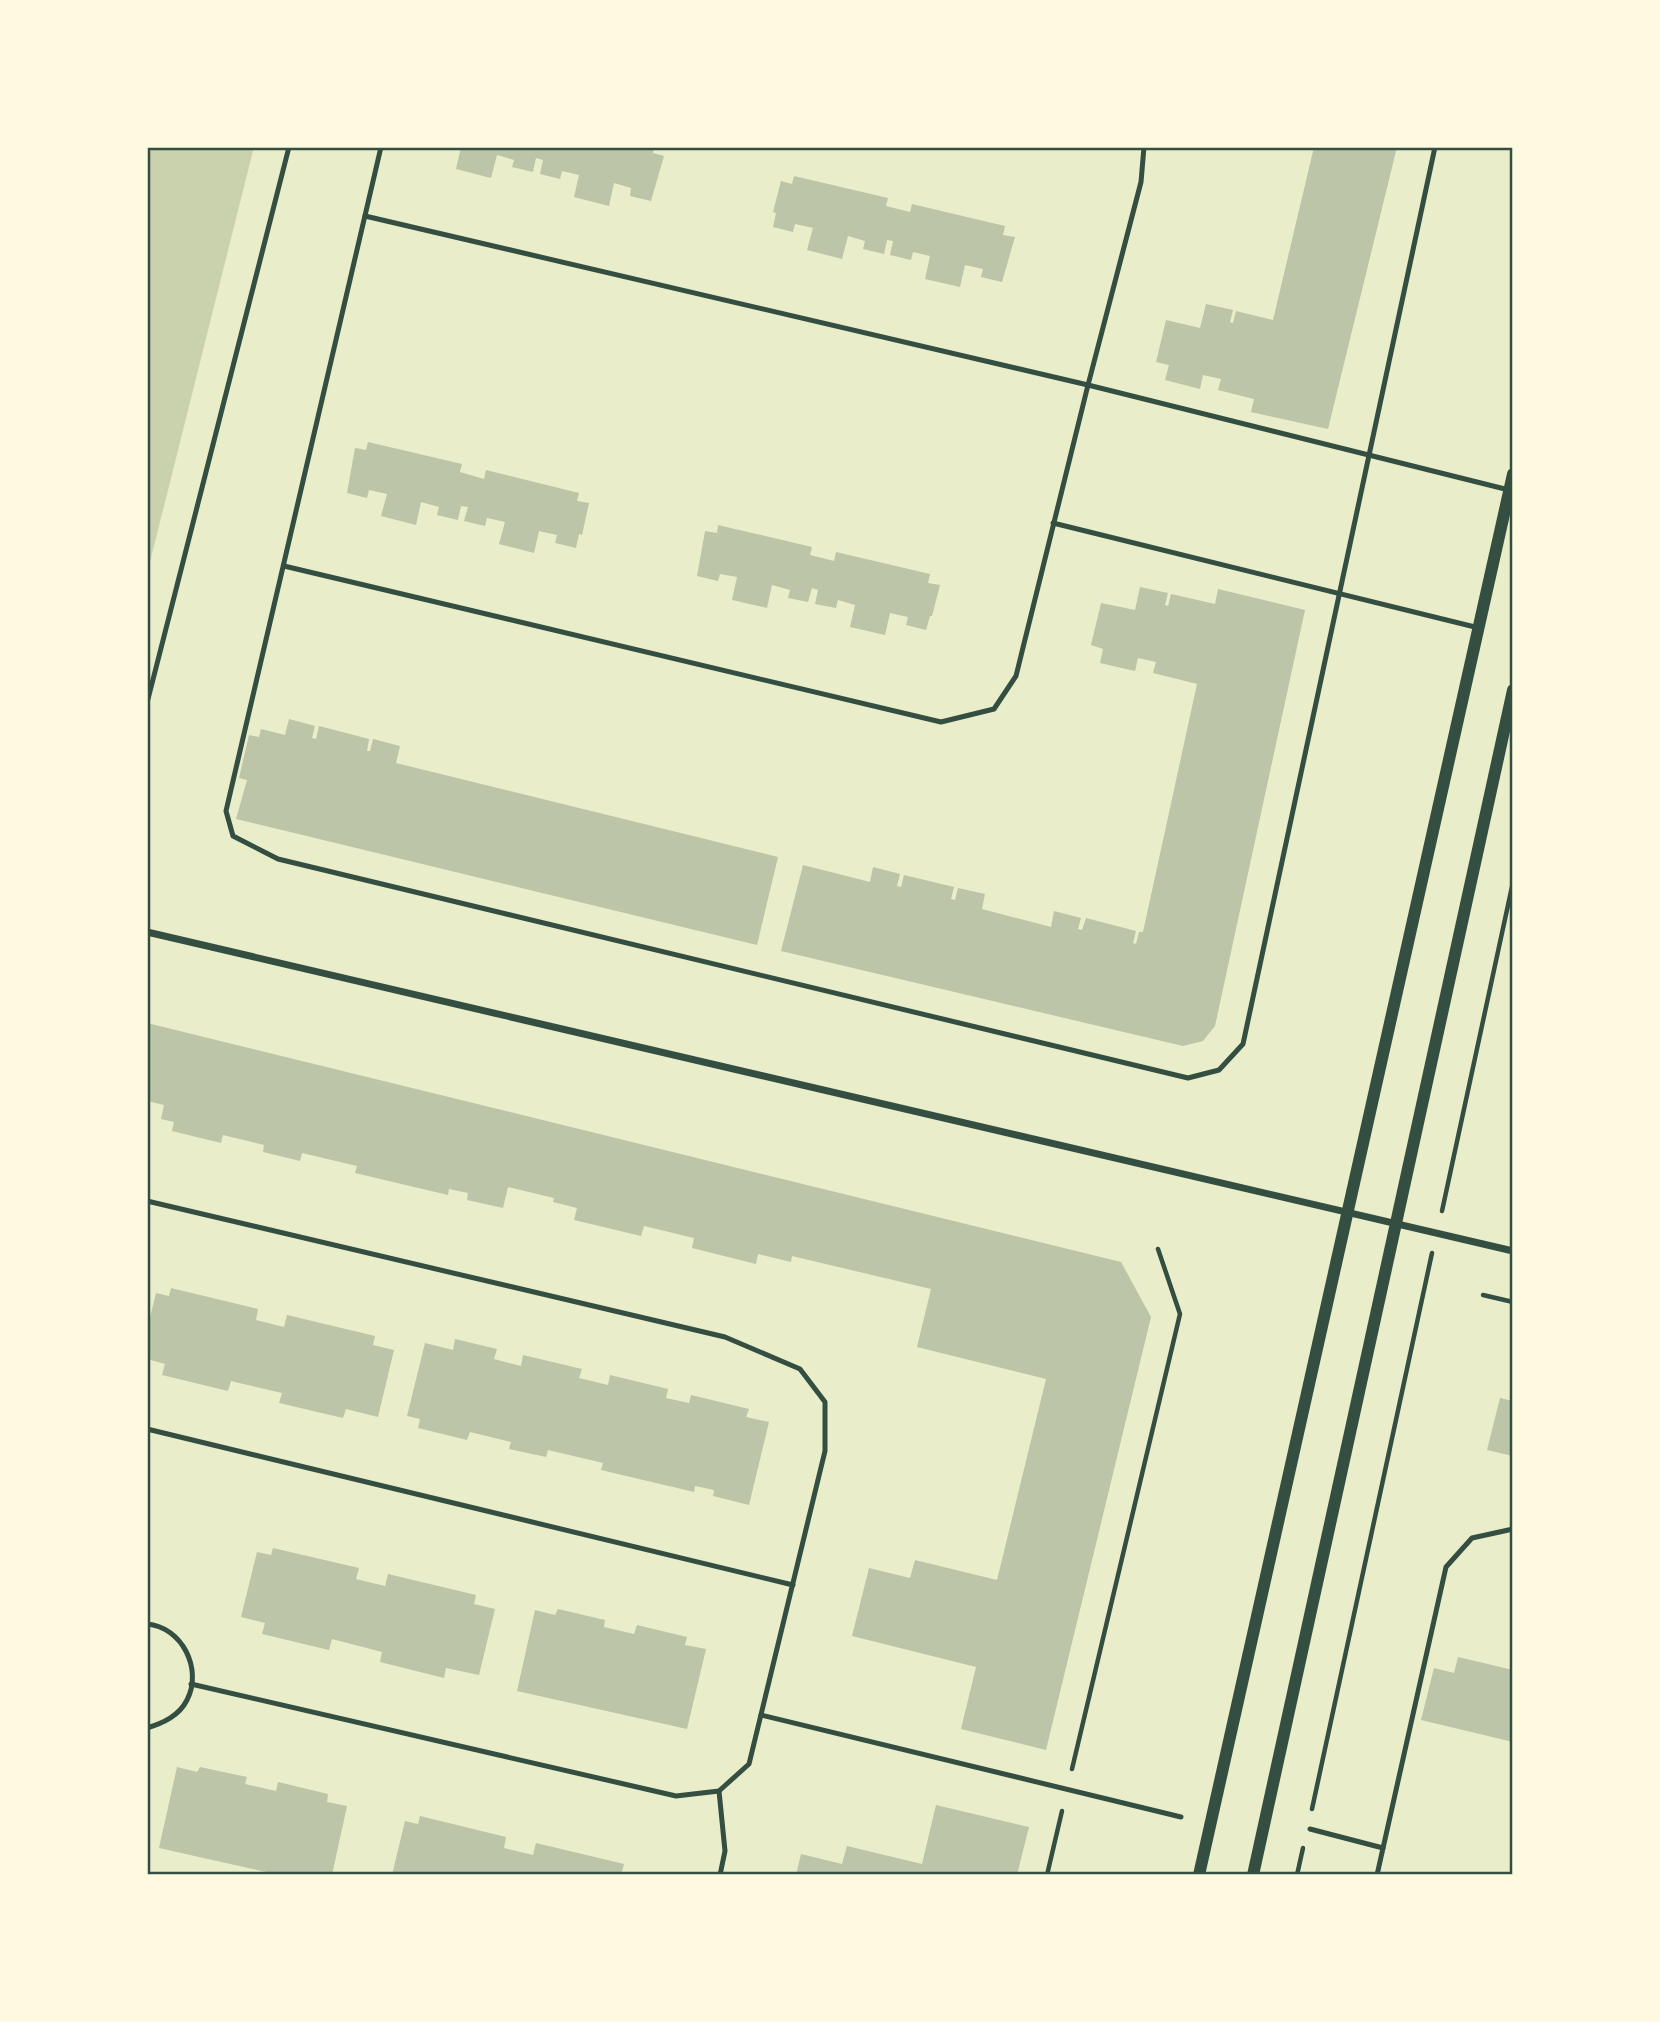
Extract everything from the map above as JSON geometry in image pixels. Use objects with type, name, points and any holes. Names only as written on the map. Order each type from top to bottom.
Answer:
[{"type":"street","points":[[1199,1875],[1513,474]]},
{"type":"street","points":[[1253,1875],[1513,690]]},
{"type":"street","points":[[147,932],[1513,1251]]},
{"type":"lane","points":[[147,703],[289,147]]},
{"type":"lane","points":[[381,147],[226,811],[233,836],[278,859],[1188,1078],[1219,1070],[1243,1044],[1434,147]]},
{"type":"lane","points":[[284,566],[941,722],[994,709],[1016,676],[1087,385],[1141,182],[1144,147]]},
{"type":"lane","points":[[365,216],[1087,385],[1509,490]]},
{"type":"lane","points":[[1053,523],[1479,628]]},
{"type":"lane","points":[[147,1201],[725,1337],[800,1369],[825,1402],[825,1451],[749,1764],[719,1791],[676,1796],[191,1684]]},
{"type":"lane","points":[[147,1429],[793,1585]]},
{"type":"lane","points":[[1377,1875],[1446,1567],[1472,1538],[1513,1529]]},
{"type":"lane","points":[[147,1624],[155,1625],[175,1636],[189,1654],[193,1676],[187,1700],[171,1719],[147,1729]]},
{"type":"lane","points":[[761,1715],[1181,1817]]},
{"type":"lane","points":[[719,1791],[725,1851],[720,1875]]},
{"type":"lane","points":[[1308,1832],[1383,1848]]},
{"type":"path","points":[[1440,1219],[1513,882]]},
{"type":"path","points":[[1309,1821],[1434,1246]]},
{"type":"path","points":[[1069,1782],[1180,1314],[1158,1249]]},
{"type":"path","points":[[1483,1295],[1513,1302]]},
{"type":"path","points":[[1047,1875],[1063,1808]]},
{"type":"path","points":[[1297,1875],[1308,1832]]},
{"type":"green space","points":[[147,147],[254,147],[147,574]]},
{"type":"building","points":[[461,147],[654,147],[653,153],[664,156],[651,201],[630,196],[631,188],[614,183],[609,206],[574,197],[579,175],[562,171],[560,179],[540,174],[543,160],[536,158],[533,172],[512,167],[514,160],[497,155],[491,178],[456,169]]},
{"type":"building","points":[[1314,147],[1397,147],[1328,429],[1251,412],[1254,399],[1218,390],[1221,379],[1203,375],[1200,389],[1165,380],[1169,365],[1156,362],[1166,320],[1200,328],[1206,304],[1233,310],[1230,322],[1233,323],[1236,311],[1273,320]]},
{"type":"building","points":[[794,176],[888,198],[886,206],[910,212],[912,204],[1005,226],[1003,235],[1015,237],[1002,282],[981,277],[983,269],[965,265],[960,287],[925,279],[930,256],[913,252],[911,260],[890,255],[893,241],[887,240],[884,254],[863,249],[865,241],[848,236],[842,259],[807,250],[813,228],[795,224],[793,232],[773,227],[776,213],[773,212],[781,181],[792,184]]},
{"type":"building","points":[[368,442],[462,464],[460,472],[484,479],[486,470],[579,493],[577,501],[589,503],[582,535],[579,534],[576,548],[555,543],[557,535],[539,531],[534,553],[499,544],[505,522],[487,518],[485,526],[464,521],[468,507],[461,506],[458,520],[437,515],[439,507],[421,502],[416,525],[381,516],[387,494],[369,490],[367,498],[347,493],[355,448],[366,450]]},
{"type":"building","points":[[718,525],[812,547],[810,555],[834,561],[836,552],[930,574],[928,583],[940,585],[926,630],[906,625],[908,617],[890,613],[885,635],[850,627],[855,605],[838,600],[836,608],[815,604],[818,590],[812,588],[808,602],[788,598],[790,590],[772,585],[767,608],[732,600],[737,577],[720,574],[718,581],[697,576],[705,531],[717,533]]},
{"type":"building","points":[[1140,587],[1168,593],[1165,605],[1168,606],[1171,594],[1215,604],[1218,589],[1305,610],[1215,1026],[1203,1041],[1183,1046],[781,951],[803,865],[870,882],[873,867],[900,874],[897,886],[901,887],[904,875],[954,887],[951,899],[955,900],[958,888],[985,894],[982,909],[1051,927],[1054,911],[1081,918],[1078,929],[1082,930],[1086,918],[1136,931],[1133,943],[1136,944],[1139,932],[1143,932],[1197,684],[1153,673],[1156,662],[1138,658],[1135,671],[1100,663],[1103,649],[1091,645],[1101,603],[1135,610]]},
{"type":"building","points":[[289,719],[315,726],[312,738],[316,739],[319,726],[369,739],[367,751],[370,751],[373,739],[400,746],[396,763],[778,857],[757,945],[236,819],[247,780],[239,778],[249,735],[259,737],[261,729],[285,735]]},
{"type":"building","points":[[147,1023],[1121,1262],[1151,1317],[1046,1750],[961,1729],[976,1667],[852,1636],[869,1568],[910,1578],[915,1560],[997,1580],[1046,1379],[917,1347],[931,1289],[792,1256],[791,1262],[758,1254],[756,1264],[692,1248],[694,1238],[644,1226],[641,1236],[574,1220],[577,1208],[553,1202],[554,1198],[508,1187],[503,1208],[467,1200],[468,1193],[449,1189],[448,1195],[355,1173],[357,1166],[302,1153],[300,1161],[263,1152],[264,1145],[223,1135],[221,1143],[172,1131],[174,1122],[161,1119],[164,1105],[147,1101]]},
{"type":"building","points":[[171,1288],[258,1309],[256,1320],[284,1327],[287,1315],[375,1336],[373,1345],[394,1350],[378,1417],[346,1409],[343,1418],[279,1403],[282,1393],[231,1381],[228,1391],[162,1375],[165,1364],[147,1359],[147,1330],[156,1293],[169,1296]]},
{"type":"building","points":[[455,1339],[497,1349],[494,1359],[521,1366],[523,1355],[582,1369],[579,1378],[608,1385],[610,1375],[668,1389],[666,1398],[689,1403],[691,1395],[749,1409],[746,1417],[769,1422],[749,1505],[713,1496],[714,1490],[695,1486],[694,1492],[601,1470],[603,1463],[548,1450],[546,1457],[509,1449],[511,1442],[470,1432],[467,1440],[418,1428],[420,1419],[407,1416],[425,1343],[453,1350]]},
{"type":"building","points":[[1500,1398],[1513,1401],[1513,1456],[1487,1450]]},
{"type":"building","points":[[273,1548],[359,1568],[356,1579],[385,1586],[388,1574],[476,1595],[474,1604],[495,1609],[479,1675],[446,1668],[444,1678],[380,1662],[382,1652],[332,1639],[329,1650],[262,1634],[265,1623],[241,1617],[257,1552],[271,1555]]},
{"type":"building","points":[[558,1609],[605,1620],[604,1627],[634,1634],[637,1625],[687,1637],[685,1645],[706,1649],[687,1729],[517,1691],[535,1610],[555,1615]]},
{"type":"building","points":[[1458,1657],[1513,1670],[1513,1742],[1421,1720],[1434,1668],[1454,1673]]},
{"type":"building","points":[[177,1767],[197,1772],[200,1767],[247,1777],[245,1784],[276,1791],[278,1782],[328,1794],[327,1802],[347,1806],[332,1875],[280,1875],[159,1848]]},
{"type":"building","points":[[936,1805],[1029,1827],[1017,1875],[796,1875],[801,1854],[842,1864],[847,1846],[922,1864]]},
{"type":"building","points":[[420,1816],[506,1837],[504,1848],[533,1855],[536,1843],[624,1864],[621,1875],[392,1875],[405,1821],[418,1824]]}]
